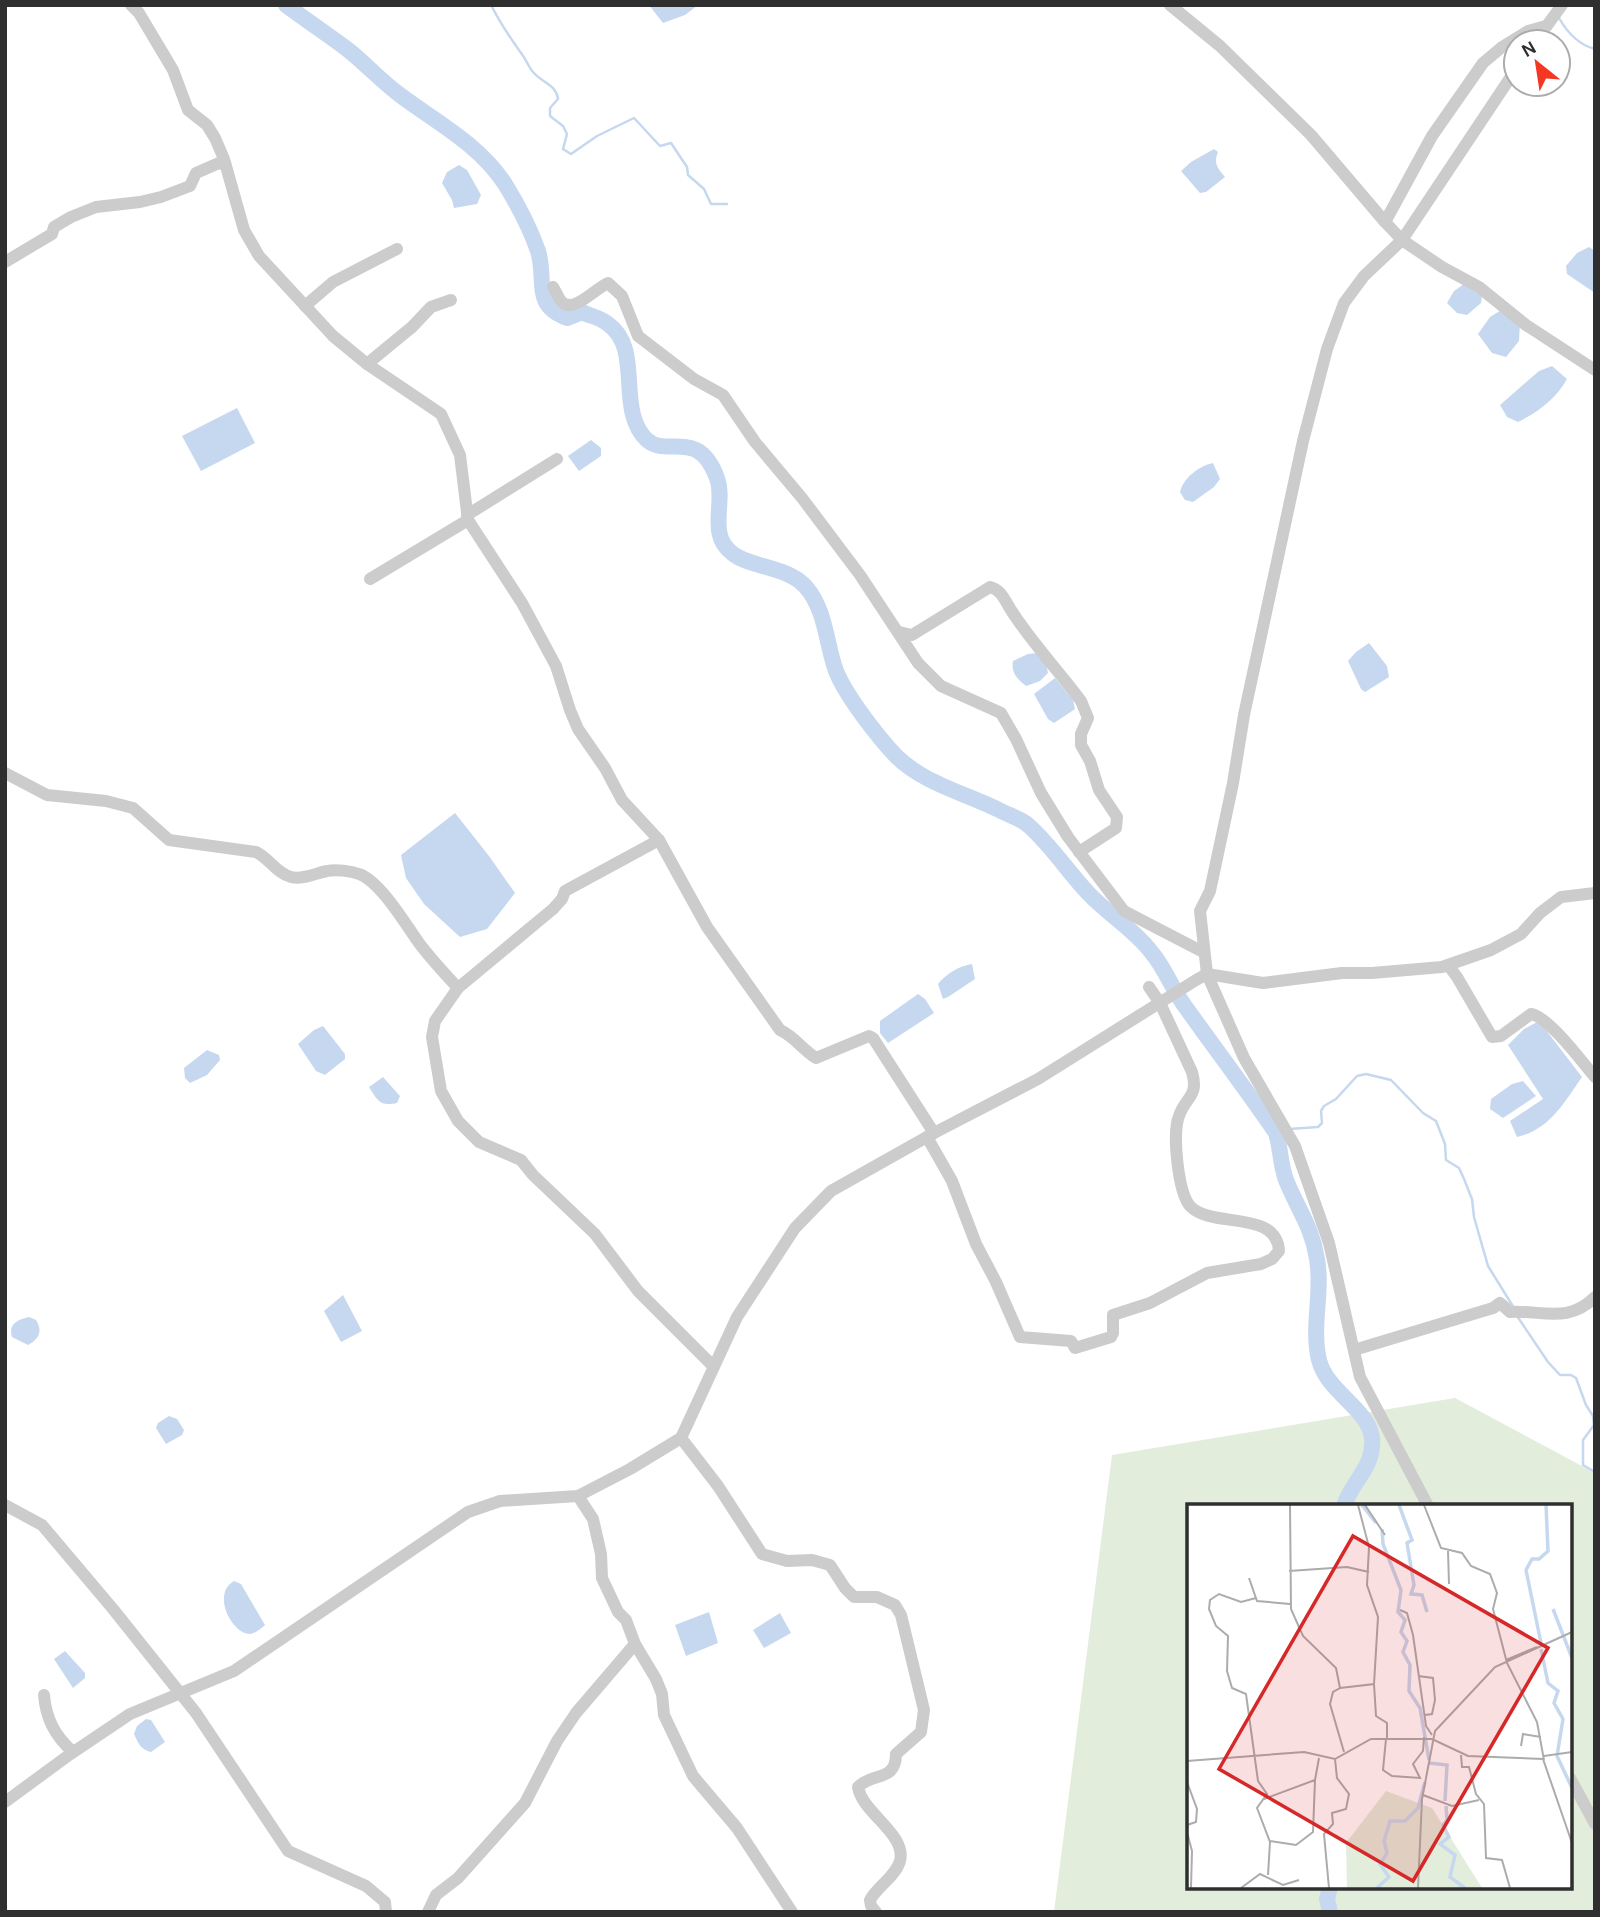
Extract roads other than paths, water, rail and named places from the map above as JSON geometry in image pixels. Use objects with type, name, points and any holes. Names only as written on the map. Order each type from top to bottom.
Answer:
[{"type":"street","points":[[131,5],[144,21],[173,70],[188,110],[207,125],[226,166],[244,229],[259,256],[333,336],[367,364],[441,414],[460,455],[467,518],[522,603],[556,666],[579,729],[622,800],[659,840],[707,927],[780,1030],[792,1035],[803,1050],[816,1058],[869,1035],[873,1038],[930,1135],[952,1181],[976,1244],[1002,1294],[1020,1337],[1062,1339],[1071,1341],[1075,1348],[1111,1338],[1113,1315],[1150,1303],[1207,1273],[1261,1264],[1272,1259],[1279,1251],[1278,1240],[1271,1232],[1258,1225],[1192,1208],[1182,1195],[1176,1135],[1178,1117],[1193,1095],[1195,1083],[1165,1000],[1149,987]]},
{"type":"street","points":[[1170,5],[1220,46],[1311,135],[1402,240],[1442,268],[1479,287],[1526,325],[1595,369]]},
{"type":"street","points":[[1545,28],[1562,5]]},
{"type":"street","points":[[1385,222],[1432,136],[1483,62],[1528,31],[1548,24]]},
{"type":"street","points":[[1427,1504],[1360,1377],[1329,1243],[1295,1146],[1244,1058],[1207,974],[1200,911],[1210,891],[1244,715],[1303,442],[1327,349],[1344,303],[1364,276],[1402,240],[1502,90]]},
{"type":"street","points":[[5,262],[52,234],[54,227],[71,217],[96,208],[161,197],[190,186],[196,173],[219,163],[226,166]]},
{"type":"street","points":[[305,306],[333,282],[397,249]]},
{"type":"street","points":[[553,287],[563,304],[568,305],[580,303],[598,287],[608,283],[622,296],[638,336],[694,379],[723,395],[754,442],[802,498],[899,632],[918,663],[940,686],[1001,713],[1041,793],[1079,852],[1124,911],[1203,952]]},
{"type":"street","points":[[367,364],[412,327],[431,307],[451,300]]},
{"type":"street","points":[[370,579],[557,459]]},
{"type":"street","points":[[899,632],[912,635],[990,587],[1002,594],[1011,611],[1081,701],[1088,718],[1081,734],[1081,746],[1090,761],[1099,790],[1117,817],[1116,828],[1079,852]]},
{"type":"street","points":[[5,773],[47,795],[106,801],[133,808],[169,840],[256,852],[292,878],[329,870],[358,873],[368,878],[393,906],[420,944],[458,988]]},
{"type":"street","points":[[659,840],[565,891],[554,909],[458,988],[435,1021],[432,1037],[441,1091],[458,1121],[479,1142],[521,1160],[533,1175],[595,1234],[638,1291],[713,1366]]},
{"type":"street","points":[[5,1802],[130,1714],[234,1671],[468,1512],[500,1501],[578,1496],[631,1469],[681,1438],[737,1317],[795,1228],[831,1191],[930,1135],[1038,1079],[1207,974],[1263,983],[1342,972],[1372,973],[1448,965],[1491,950],[1521,934],[1539,913],[1562,897],[1595,893]]},
{"type":"street","points":[[1448,965],[1492,1037],[1501,1036],[1531,1014],[1538,1015],[1595,1077]]},
{"type":"street","points":[[1354,1350],[1493,1308],[1500,1303],[1510,1312],[1543,1311],[1555,1315],[1573,1312],[1587,1305],[1595,1297]]},
{"type":"street","points":[[681,1438],[718,1486],[762,1554],[787,1561],[812,1560],[830,1565],[853,1597],[877,1597],[895,1605],[901,1615],[924,1710],[921,1732],[896,1754],[893,1770],[858,1787],[863,1802],[889,1830],[900,1853],[900,1862],[870,1900],[876,1912]]},
{"type":"street","points":[[578,1496],[593,1519],[601,1554],[602,1578],[656,1679],[662,1694],[664,1715],[693,1776],[737,1828],[792,1912]]},
{"type":"street","points":[[5,1505],[42,1525],[196,1713],[288,1851],[366,1886],[385,1902],[386,1912]]},
{"type":"street","points":[[428,1912],[436,1895],[458,1878],[524,1803],[557,1741],[576,1713],[635,1643]]},
{"type":"street","points":[[44,1695],[49,1722],[63,1743],[74,1752]]},
{"type":"street","points":[[1572,1782],[1595,1824]]},
{"type":"water","points":[[649,5],[698,5],[685,15],[663,23]]},
{"type":"water","points":[[1214,149],[1218,152],[1217,166],[1225,177],[1206,192],[1200,193],[1181,171]]},
{"type":"water","points":[[459,165],[467,170],[481,195],[477,204],[454,208],[442,183],[447,172]]},
{"type":"water","points":[[1589,247],[1595,251],[1595,293],[1567,274],[1566,266],[1577,253]]},
{"type":"water","points":[[1464,284],[1482,296],[1481,303],[1467,315],[1457,313],[1447,303],[1454,291]]},
{"type":"water","points":[[1503,309],[1520,323],[1519,341],[1506,357],[1492,353],[1478,334],[1490,317]]},
{"type":"water","points":[[1552,366],[1567,379],[1558,393],[1518,422],[1507,417],[1500,405],[1539,371]]},
{"type":"water","points":[[237,408],[255,443],[201,471],[182,436]]},
{"type":"water","points":[[591,440],[601,448],[601,456],[579,471],[568,456]]},
{"type":"water","points":[[1213,463],[1220,479],[1214,487],[1193,502],[1185,500],[1180,492],[1184,482],[1197,470]]},
{"type":"water","points":[[1369,643],[1387,666],[1389,677],[1365,692],[1348,661]]},
{"type":"water","points":[[1038,653],[1046,663],[1048,673],[1040,681],[1026,686],[1015,675],[1013,661]]},
{"type":"water","points":[[1055,678],[1073,700],[1075,709],[1054,723],[1048,719],[1034,694]]},
{"type":"water","points":[[455,813],[515,893],[487,929],[460,937],[424,904],[406,878],[401,855]]},
{"type":"water","points":[[972,964],[975,979],[943,999],[938,984],[953,971]]},
{"type":"water","points":[[918,994],[925,999],[934,1013],[888,1043],[880,1033],[880,1021]]},
{"type":"water","points":[[1539,1021],[1582,1077],[1547,1122],[1517,1137],[1510,1121],[1543,1099],[1508,1045],[1524,1029]]},
{"type":"water","points":[[323,1026],[345,1054],[345,1059],[325,1075],[316,1071],[298,1044]]},
{"type":"water","points":[[207,1050],[219,1055],[220,1060],[207,1075],[190,1083],[185,1078],[184,1068]]},
{"type":"water","points":[[383,1077],[400,1096],[397,1103],[387,1104],[380,1101],[369,1087]]},
{"type":"water","points":[[1523,1081],[1536,1096],[1503,1118],[1490,1109],[1491,1099],[1512,1084]]},
{"type":"water","points":[[343,1295],[362,1331],[341,1342],[324,1311]]},
{"type":"water","points":[[29,1317],[36,1320],[39,1331],[35,1340],[28,1345],[12,1337],[11,1329],[14,1323]]},
{"type":"water","points":[[169,1416],[177,1419],[184,1430],[182,1435],[166,1444],[156,1428],[158,1423]]},
{"type":"water","points":[[234,1581],[241,1584],[265,1625],[258,1631],[250,1634],[243,1632],[231,1621],[224,1595],[227,1587]]},
{"type":"water","points":[[709,1612],[718,1643],[686,1656],[675,1625]]},
{"type":"water","points":[[780,1613],[791,1633],[764,1648],[753,1630]]},
{"type":"water","points":[[65,1651],[85,1673],[85,1678],[73,1688],[54,1659]]},
{"type":"water","points":[[146,1719],[151,1720],[165,1742],[151,1752],[142,1748],[134,1734],[137,1726]]},
{"type":"waterway","points":[[286,5],[347,49],[400,95],[470,145],[494,170],[515,200],[535,242],[540,261],[542,290],[549,306],[567,318],[582,312],[599,319],[619,335],[625,348],[632,413],[638,427],[647,440],[655,445],[692,448],[709,462],[719,488],[719,528],[725,545],[739,558],[788,574],[805,586],[817,605],[841,681],[863,716],[896,756],[907,766],[933,781],[1028,825],[1089,894],[1138,937],[1156,958],[1182,1002],[1276,1133],[1286,1180],[1312,1237],[1319,1284],[1316,1335],[1319,1360],[1330,1381],[1363,1418],[1372,1438],[1370,1457],[1345,1504]]},
{"type":"waterway","points":[[491,5],[531,70],[557,94],[558,99],[550,108],[550,116],[563,126],[567,134],[563,149],[571,154],[597,136],[634,118],[660,146],[671,143],[687,167],[688,175],[704,189],[711,204],[727,204]]},
{"type":"waterway","points":[[1559,18],[1574,37],[1595,49]]},
{"type":"waterway","points":[[1289,1129],[1318,1127],[1322,1123],[1321,1111],[1324,1106],[1336,1099],[1357,1076],[1366,1074],[1391,1080],[1423,1113],[1436,1121],[1445,1144],[1446,1160],[1459,1168],[1472,1199],[1474,1217],[1488,1266],[1514,1308]]},
{"type":"waterway","points":[[1276,1133],[1283,1131]]},
{"type":"waterway","points":[[1517,1316],[1560,1375],[1576,1378],[1593,1416],[1594,1425],[1583,1440],[1583,1465],[1595,1472]]},
{"type":"waterway","points":[[1330,1889],[1327,1899],[1330,1912]]}]
